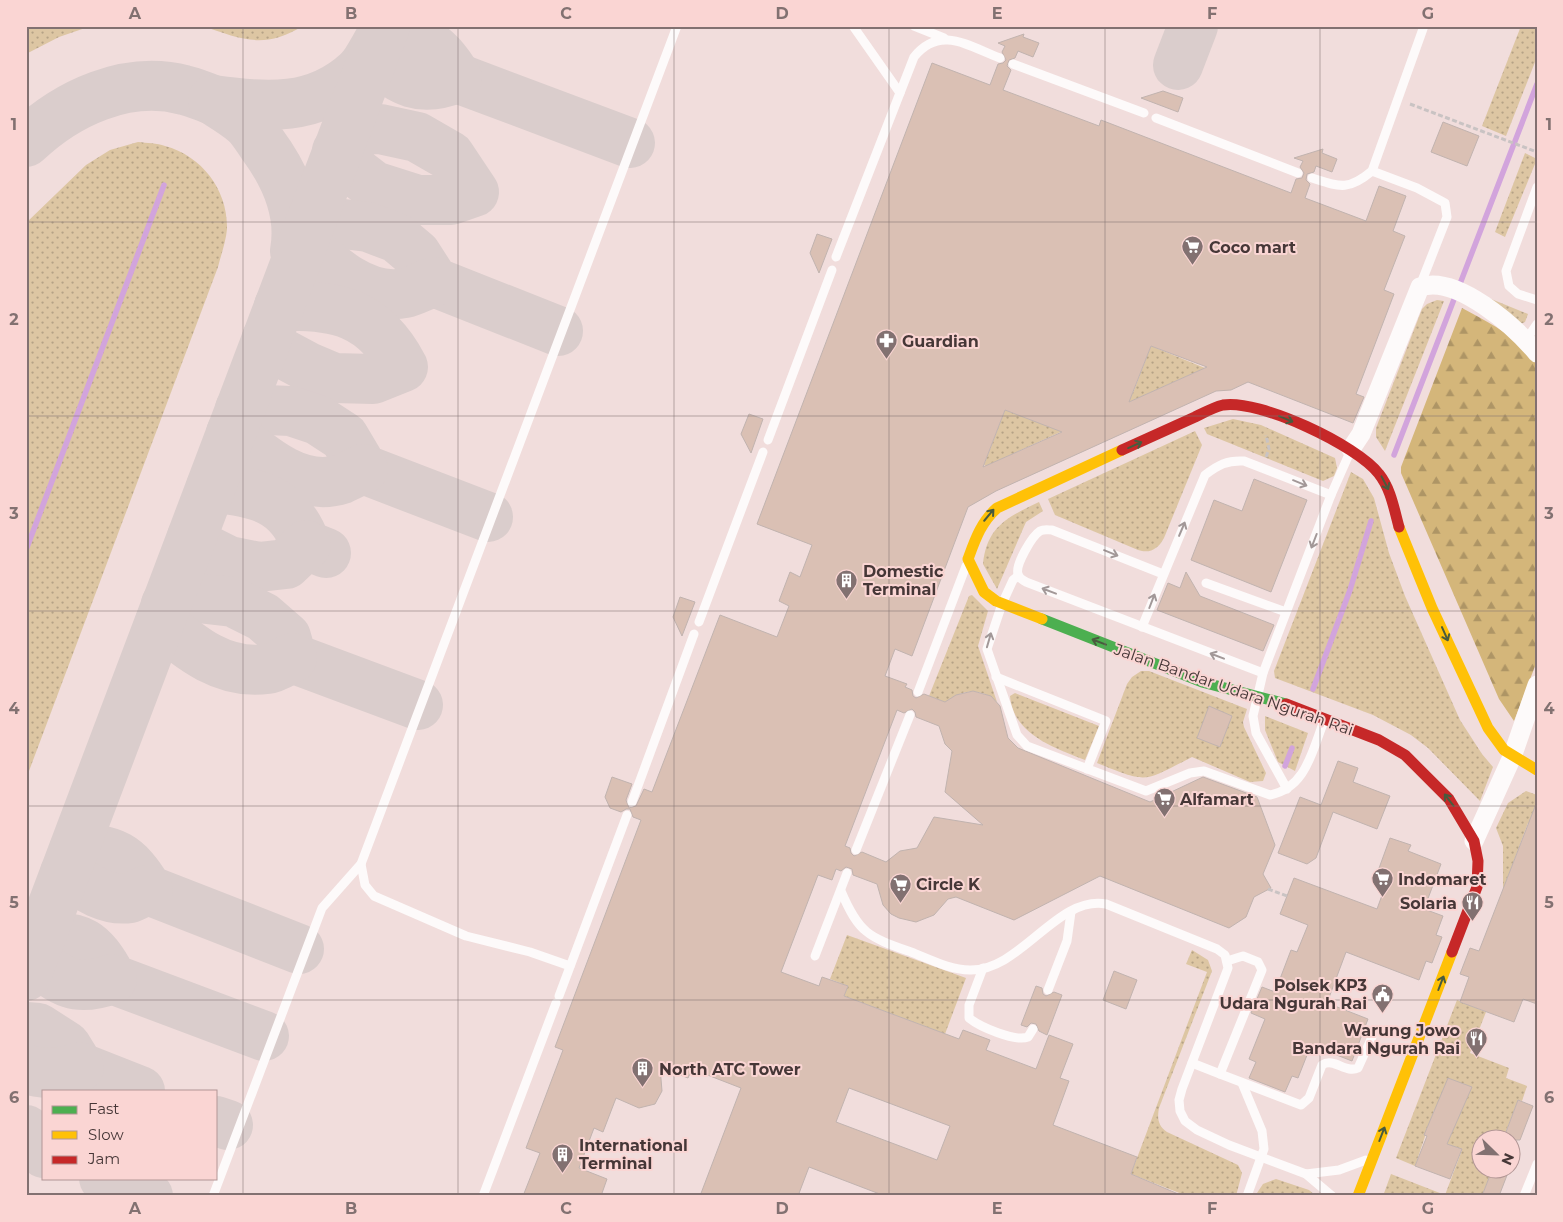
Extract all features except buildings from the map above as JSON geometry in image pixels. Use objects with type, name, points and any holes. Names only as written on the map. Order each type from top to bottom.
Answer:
[{"type":"street","points":[[1351,450],[1361,434],[1420,287],[1436,284],[1471,298],[1502,318],[1531,347]]},
{"type":"street","points":[[968,559],[983,522],[994,508],[1222,406],[1244,405],[1266,411],[1351,450],[1373,465],[1389,490],[1403,539],[1482,718],[1496,743],[1512,757],[1537,770]]},
{"type":"street","name":"Jalan Bandar Udara Ngurah Rai","points":[[968,559],[984,592],[1002,604],[1202,682],[1257,694],[1325,718],[1379,740],[1405,755],[1448,799],[1474,841]]},
{"type":"street","points":[[1358,1196],[1470,908],[1477,887],[1478,862],[1474,841],[1533,711],[1537,686]]},
{"type":"lane","points":[[213,1196],[322,908],[362,864],[677,26]]},
{"type":"lane","points":[[852,26],[900,93]]},
{"type":"lane","points":[[914,26],[1000,58]]},
{"type":"lane","points":[[1312,178],[1348,186],[1362,180],[1372,171],[1424,26]]},
{"type":"lane","points":[[836,257],[914,57],[924,45],[935,40],[947,39]]},
{"type":"lane","points":[[1013,64],[1144,113]]},
{"type":"lane","points":[[1156,118],[1298,173]]},
{"type":"lane","points":[[1372,171],[1418,188],[1445,203],[1447,217],[1420,287]]},
{"type":"lane","points":[[1537,187],[1506,270],[1509,286],[1518,294],[1537,300]]},
{"type":"lane","points":[[768,440],[832,270]]},
{"type":"lane","points":[[1531,347],[1537,324]]},
{"type":"lane","points":[[1287,789],[1256,733],[1253,716],[1257,694],[1263,673],[1331,495],[1351,450]]},
{"type":"lane","points":[[699,622],[763,452]]},
{"type":"lane","points":[[1142,627],[1205,475],[1218,464],[1231,460],[1244,461],[1331,495]]},
{"type":"lane","points":[[1163,574],[1052,530],[1044,530],[1033,538],[1018,565],[1018,576],[1010,584],[987,649],[1020,741],[1026,746],[1146,791],[1198,771],[1210,772],[1270,795],[1287,789],[1301,776],[1325,718]]},
{"type":"lane","points":[[918,692],[968,559]]},
{"type":"lane","points":[[1018,576],[1026,582],[1263,673]]},
{"type":"lane","points":[[1206,583],[1286,612]]},
{"type":"lane","points":[[632,802],[694,634]]},
{"type":"lane","points":[[996,677],[1106,721],[1088,769]]},
{"type":"lane","points":[[856,850],[910,715]]},
{"type":"lane","points":[[483,1196],[627,815]]},
{"type":"lane","points":[[362,864],[365,884],[374,896],[466,936],[530,952],[570,966]]},
{"type":"lane","points":[[816,956],[847,873]]},
{"type":"lane","points":[[841,891],[854,919],[864,932],[878,940],[956,968],[983,968],[1008,957],[1071,912],[1089,903],[1106,904],[1205,942],[1217,949],[1227,961],[1228,968],[1179,1100],[1180,1111],[1185,1121],[1197,1130],[1262,1158],[1306,1174],[1332,1196]]},
{"type":"lane","points":[[1048,990],[1067,941],[1071,912]]},
{"type":"lane","points":[[1220,1074],[1262,970],[1258,962],[1243,956],[1227,961]]},
{"type":"lane","points":[[983,968],[969,1005],[969,1018],[1016,1038],[1028,1037],[1033,1029]]},
{"type":"lane","points":[[1192,1063],[1301,1105],[1309,1098],[1322,1066],[1332,1062],[1349,1069],[1358,1068],[1372,1037]]},
{"type":"lane","points":[[1242,1083],[1262,1131],[1264,1149],[1247,1196]]},
{"type":"lane","points":[[1306,1174],[1339,1170],[1373,1158]]},
{"type":"lane","points":[[1524,1196],[1537,1164]]},
{"type":"path","points":[[1397,100],[1537,152]]},
{"type":"path","points":[[1268,889],[1287,896]]},
{"type":"shaded area","points":[[26,26],[91,26],[59,37],[26,54]]},
{"type":"shaded area","points":[[202,26],[303,26],[276,38],[252,40]]},
{"type":"shaded area","points":[[1521,26],[1537,26],[1537,57],[1506,136],[1482,126]]},
{"type":"shaded area","points":[[138,142],[159,144],[178,151],[201,166],[218,188],[223,201],[227,229],[225,243],[218,267],[26,779],[26,223],[86,165],[110,150]]},
{"type":"shaded area","points":[[1525,153],[1537,159],[1505,237],[1495,232]]},
{"type":"shaded area","points":[[1479,294],[1528,314],[1525,322],[1518,325]]},
{"type":"shaded area","points":[[1437,300],[1444,301],[1385,451],[1376,437],[1376,428],[1422,309],[1427,304]]},
{"type":"shaded area","points":[[1151,346],[1205,368],[1118,407],[1116,401],[1133,393]]},
{"type":"shaded area","points":[[1005,410],[1076,425],[986,466],[984,465]]},
{"type":"shaded area","points":[[1233,419],[1261,425],[1335,458],[1337,468],[1334,476],[1323,481],[1207,434],[1204,428]]},
{"type":"shaded area","points":[[1195,431],[1202,445],[1164,538],[1153,550],[1138,550],[1055,515],[1048,499]]},
{"type":"shaded area","points":[[1351,472],[1363,479],[1374,498],[1389,553],[1405,596],[1460,720],[1482,754],[1493,767],[1480,801],[1428,748],[1411,735],[1373,715],[1275,678],[1274,671]]},
{"type":"shaded area","points":[[1039,502],[1043,511],[1026,522],[997,589],[983,564],[989,540],[1001,524]]},
{"type":"shaded area","points":[[972,595],[988,611],[978,646],[997,702],[985,694],[965,692],[947,703],[929,696],[969,596]]},
{"type":"shaded area","points":[[1141,671],[1149,671],[1247,709],[1243,722],[1244,727],[1266,773],[1263,781],[1250,782],[1192,757],[1164,771],[1146,777],[1137,777],[1097,763],[1127,684],[1132,677]]},
{"type":"shaded area","points":[[1015,693],[1099,726],[1085,760],[1049,745],[1027,730],[1019,721],[1013,709],[1010,696]]},
{"type":"shaded area","points":[[1265,716],[1308,733],[1295,771],[1278,762],[1265,730]]},
{"type":"shaded area","points":[[1526,791],[1537,795],[1537,826],[1528,823],[1503,890],[1503,846],[1496,828],[1508,803]]},
{"type":"shaded area","points":[[847,935],[966,978],[945,1034],[844,996],[848,986],[830,979]]},
{"type":"shaded area","points":[[1192,950],[1208,960],[1212,971],[1159,1108],[1158,1118],[1160,1124],[1167,1132],[1238,1165],[1242,1173],[1236,1196],[1187,1196],[1131,1174],[1207,972],[1186,964]]},
{"type":"shaded area","points":[[1457,1000],[1486,1012],[1470,1053],[1509,1068],[1506,1078],[1527,1086],[1522,1101],[1518,1100],[1506,1130],[1470,1130],[1470,1180],[1488,1180],[1482,1196],[1383,1196],[1391,1174],[1445,1195],[1462,1150],[1447,1144],[1457,1119],[1434,1110],[1415,1166],[1396,1158]]},
{"type":"shaded area","points":[[1276,1179],[1309,1190],[1316,1196],[1255,1196],[1263,1184]]},
{"type":"green space","points":[[1462,308],[1512,338],[1537,363],[1537,661],[1514,721],[1499,699],[1401,473],[1401,467]]},
{"type":"waterway","points":[[1394,455],[1537,84]]},
{"type":"waterway","points":[[26,550],[164,185]]},
{"type":"waterway","points":[[1313,689],[1350,590],[1371,521]]},
{"type":"waterway","points":[[1285,766],[1292,748]]},
{"type":"taxiway","points":[[26,976],[385,26]]},
{"type":"taxiway","points":[[1178,65],[1193,26]]},
{"type":"taxiway","points":[[295,251],[297,236],[294,208],[278,168],[248,124],[213,100],[271,105],[289,104],[325,94],[342,85],[361,69],[381,37],[407,37],[426,44],[442,57],[457,78],[432,85],[422,85],[402,79],[373,57]]},
{"type":"taxiway","points":[[457,78],[630,143]]},
{"type":"taxiway","points":[[26,142],[60,115],[79,104],[120,90],[141,86],[163,86],[188,91],[213,100]]},
{"type":"taxiway","points":[[337,151],[357,173],[374,186],[418,200],[451,200],[474,192],[450,156],[417,137],[380,129],[346,130]]},
{"type":"taxiway","points":[[309,227],[336,223],[368,227],[397,238],[416,254],[434,282],[558,331]]},
{"type":"taxiway","points":[[303,243],[324,262],[349,280],[376,292],[390,294],[405,293],[434,282]]},
{"type":"taxiway","points":[[267,338],[280,352],[334,378],[373,379],[403,367],[380,334],[367,323],[336,310],[319,307],[279,306]]},
{"type":"taxiway","points":[[240,409],[291,411],[318,420],[344,437],[363,469],[488,517]]},
{"type":"taxiway","points":[[231,433],[268,462],[296,477],[326,482],[342,479],[363,469]]},
{"type":"taxiway","points":[[211,487],[256,495],[269,500],[290,517],[299,529],[306,545],[326,553]]},
{"type":"taxiway","points":[[192,537],[203,548],[229,561],[259,567],[286,564],[306,545]]},
{"type":"taxiway","points":[[166,604],[198,598],[233,602],[263,617],[286,637],[292,658],[418,705]]},
{"type":"taxiway","points":[[160,622],[209,658],[236,668],[251,670],[267,669],[292,658]]},
{"type":"taxiway","points":[[74,850],[99,851],[118,856],[133,869],[148,890],[299,949]]},
{"type":"taxiway","points":[[65,873],[95,892],[121,899],[130,898],[148,890]]},
{"type":"taxiway","points":[[40,941],[54,938],[75,940],[92,949],[106,967],[112,979],[264,1036]]},
{"type":"taxiway","points":[[33,959],[52,974],[70,983],[88,985],[112,979]]},
{"type":"taxiway","points":[[26,1027],[38,1028],[66,1046],[79,1067],[137,1090]]},
{"type":"taxiway","points":[[26,1069],[53,1073],[79,1067]]},
{"type":"taxiway","points":[[218,1122],[228,1125]]},
{"type":"taxiway","points":[[26,1130],[36,1137],[42,1149]]},
{"type":"taxiway","points":[[109,1180],[148,1196]]},
{"type":"traffic: fast","points":[[1042,619],[1202,682],[1286,704]]},
{"type":"traffic: slow","points":[[1042,619],[996,601],[984,592],[968,559],[979,532],[991,513],[997,508],[1122,450]]},
{"type":"traffic: slow","points":[[1399,527],[1432,608],[1488,728],[1504,750],[1537,770]]},
{"type":"traffic: slow","points":[[1358,1196],[1452,952]]},
{"type":"traffic: jam","points":[[1122,450],[1223,405],[1239,405],[1259,409],[1306,426],[1350,450],[1367,462],[1379,474],[1386,486],[1392,499],[1399,527]]},
{"type":"traffic: jam","points":[[1286,704],[1379,740],[1405,755],[1449,799],[1474,841],[1478,861],[1477,887],[1452,952]]},
{"type":"place","name":"Coco mart","points":[[1193,266]]},
{"type":"place","name":"Guardian","points":[[886,360]]},
{"type":"place","name":"Domestic Terminal","points":[[847,599]]},
{"type":"place","name":"Alfamart","points":[[1164,818]]},
{"type":"place","name":"Indomaret","points":[[1382,898]]},
{"type":"place","name":"Circle K","points":[[900,903]]},
{"type":"place","name":"Solaria","points":[[1473,922]]},
{"type":"place","name":"Polsek KP3 Udara Ngurah Rai","points":[[1383,1013]]},
{"type":"place","name":"Warung Jowo Bandara Ngurah Rai","points":[[1476,1058]]},
{"type":"place","name":"North ATC Tower","points":[[643,1088]]},
{"type":"place","name":"International Terminal","points":[[563,1173]]}]
